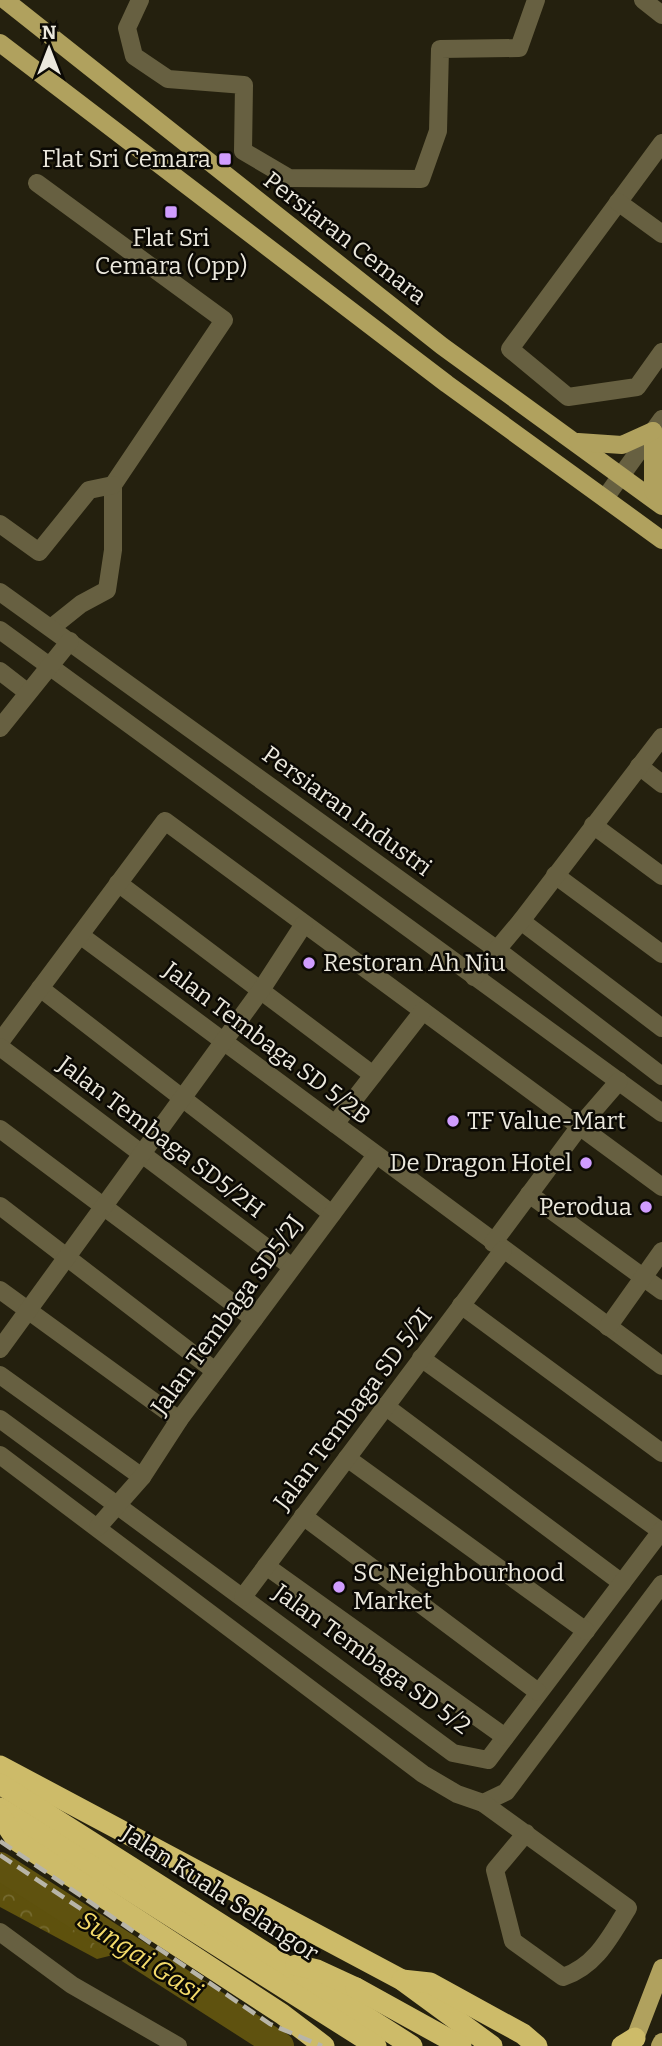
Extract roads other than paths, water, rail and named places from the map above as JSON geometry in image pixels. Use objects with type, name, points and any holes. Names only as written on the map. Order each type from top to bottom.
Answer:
[{"type":"highway","points":[[0,1766],[402,1980],[443,2013],[492,2046]]},
{"type":"highway","name":"Jalan Kuala Selangor","points":[[0,1784],[274,1959],[317,1970],[376,2046]]},
{"type":"highway","name":"Jalan Kuala Selangor","points":[[0,1808],[345,2003],[412,2046]]},
{"type":"highway","points":[[0,1815],[17,1840],[282,2014],[324,2046]]},
{"type":"highway","points":[[402,1980],[430,1983],[537,2045]]},
{"type":"highway","points":[[345,2003],[461,2046]]},
{"type":"highway","points":[[443,2013],[455,2031],[455,2046]]},
{"type":"main road","name":"Persiaran Cemara","points":[[5,0],[442,346],[662,506]]},
{"type":"main road","points":[[0,43],[447,384],[662,540]]},
{"type":"main road","points":[[574,442],[622,445],[657,425]]},
{"type":"main road","points":[[657,425],[653,490],[662,506]]},
{"type":"main road","points":[[630,2043],[662,1968]]},
{"type":"street","points":[[140,0],[127,28],[134,56],[168,79],[244,85],[243,151],[289,178],[421,179],[439,131],[440,49],[519,48],[536,0]]},
{"type":"street","points":[[643,0],[662,15]]},
{"type":"street","points":[[662,143],[510,349],[568,397],[636,387],[662,352]]},
{"type":"street","points":[[37,183],[224,320],[113,485],[113,550],[107,590],[81,604],[51,628]]},
{"type":"street","points":[[618,202],[662,234]]},
{"type":"street","points":[[605,498],[657,425]]},
{"type":"street","points":[[0,524],[38,552],[89,490],[113,485]]},
{"type":"street","name":"Persiaran Industri","points":[[0,592],[496,949],[662,1076]]},
{"type":"street","points":[[0,630],[662,1114]]},
{"type":"street","points":[[0,728],[70,641]]},
{"type":"street","points":[[0,671],[27,692]]},
{"type":"street","points":[[474,977],[521,921],[662,737]]},
{"type":"street","points":[[639,766],[662,783]]},
{"type":"street","points":[[0,1045],[164,821],[662,1187]]},
{"type":"street","points":[[593,825],[662,876]]},
{"type":"street","points":[[555,874],[662,954]]},
{"type":"street","points":[[118,883],[373,1075]]},
{"type":"street","points":[[521,921],[662,1028]]},
{"type":"street","points":[[0,1349],[261,990],[304,924]]},
{"type":"street","name":"Jalan Tembaga SD 5/2B","points":[[80,935],[662,1366]]},
{"type":"street","points":[[40,988],[332,1214]]},
{"type":"street","points":[[335,1124],[423,1011]]},
{"type":"street","name":"Jalan Tembaga SD5/2H","points":[[0,1045],[292,1267]]},
{"type":"street","name":"Jalan Tembaga SD 5/2I","points":[[243,1597],[461,1305],[529,1194],[580,1126],[619,1081]]},
{"type":"street","points":[[0,1129],[254,1319]]},
{"type":"street","name":"Jalan Tembaga SD5/2J","points":[[98,1527],[142,1477],[179,1420],[376,1155]]},
{"type":"street","points":[[529,1194],[662,1291]]},
{"type":"street","points":[[0,1206],[215,1371]]},
{"type":"street","points":[[608,1327],[662,1251]]},
{"type":"street","points":[[0,1290],[179,1420]]},
{"type":"street","points":[[461,1305],[662,1453]]},
{"type":"street","points":[[421,1358],[662,1531]]},
{"type":"street","points":[[0,1375],[142,1477]]},
{"type":"street","points":[[385,1406],[622,1583]]},
{"type":"street","name":"Jalan Tembaga SD 5/2","points":[[0,1419],[453,1753],[488,1760],[662,1531]]},
{"type":"street","points":[[0,1455],[423,1774],[457,1794],[483,1803],[526,1833],[628,1908],[592,1962],[580,1972],[563,1977],[513,1941],[495,1870],[526,1833]]},
{"type":"street","points":[[347,1458],[586,1631]]},
{"type":"street","points":[[303,1516],[538,1692]]},
{"type":"street","points":[[266,1566],[505,1737]]},
{"type":"street","points":[[483,1803],[506,1792],[662,1584]]},
{"type":"street","points":[[0,1932],[72,1985],[178,2046]]},
{"type":"waterway","name":"Sungai Gasi","points":[[0,1866],[280,2046]]},
{"type":"railway","points":[[0,1841],[270,2024],[322,2046]]},
{"type":"railway","points":[[0,1855],[81,1909]]},
{"type":"place","name":"Flat Sri Cemara","points":[[225,159]]},
{"type":"place","name":"Flat Sri Cemara (Opp)","points":[[171,212]]},
{"type":"place","name":"Restoran Ah Niu","points":[[309,963]]},
{"type":"place","name":"TF Value-Mart","points":[[453,1121]]},
{"type":"place","name":"De Dragon Hotel","points":[[586,1163]]},
{"type":"place","name":"Perodua","points":[[646,1207]]},
{"type":"place","name":"SC Neighbourhood Market","points":[[339,1587]]}]
